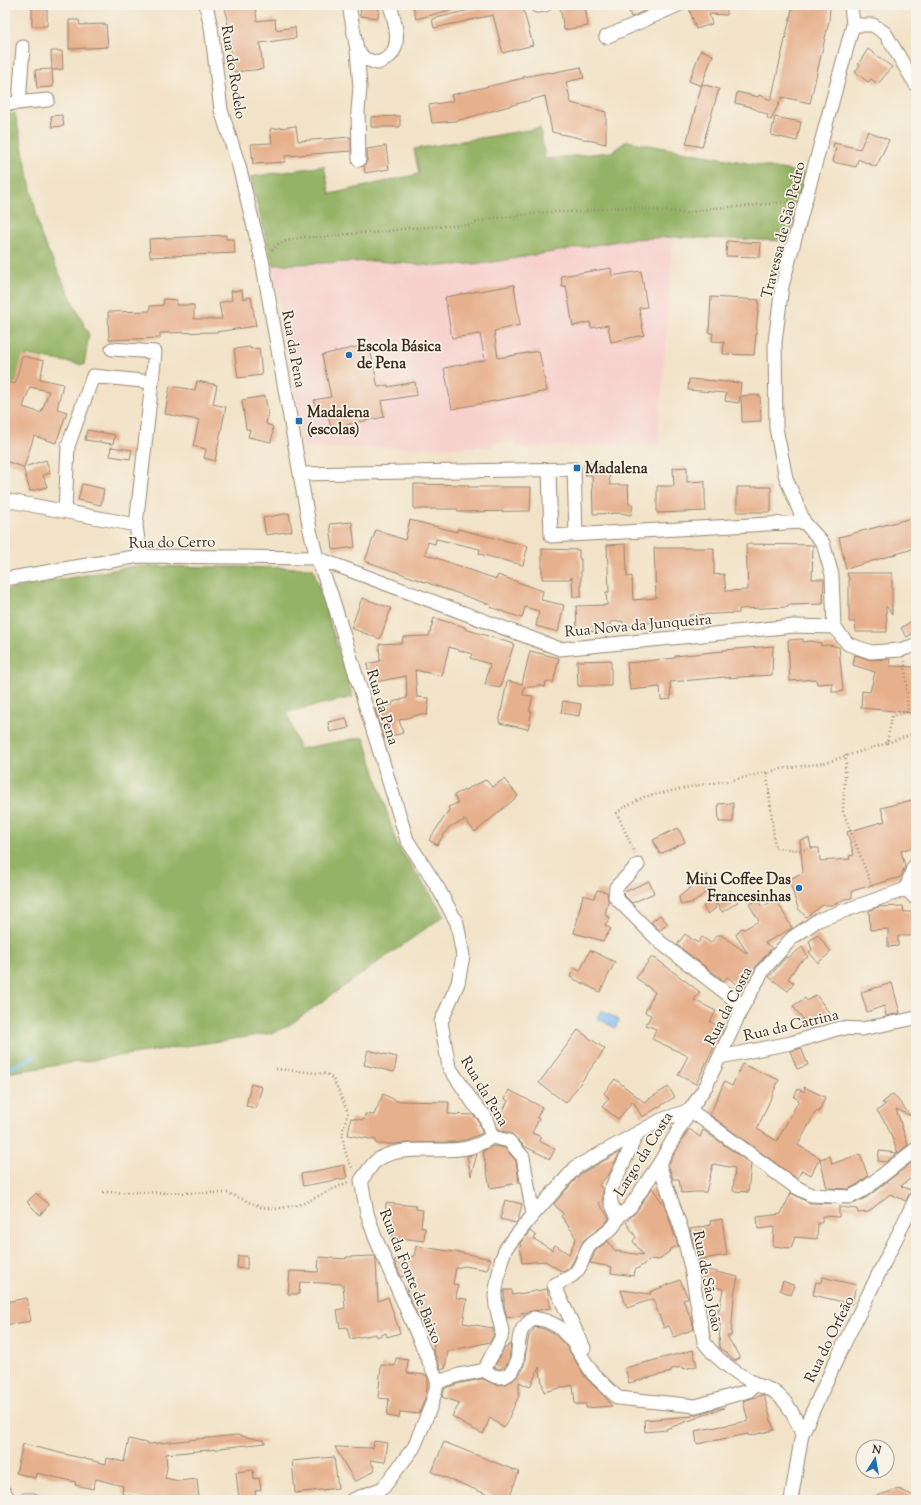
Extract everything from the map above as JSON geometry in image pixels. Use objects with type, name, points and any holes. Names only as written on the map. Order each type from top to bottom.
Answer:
[{"type":"street","name":"Rua do Rodelo","points":[[206,5],[211,27],[221,110],[239,166]]},
{"type":"street","points":[[349,5],[357,50],[360,87],[358,111],[359,160]]},
{"type":"street","points":[[357,50],[365,59],[378,63],[389,58],[394,48],[397,34],[390,5]]},
{"type":"street","points":[[537,5],[545,5]]},
{"type":"street","points":[[606,37],[678,5]]},
{"type":"street","points":[[851,5],[853,25],[873,25],[885,33],[916,85]]},
{"type":"street","name":"Travessa de São Pedro","points":[[834,627],[832,575],[823,543],[804,522],[786,478],[776,428],[775,342],[782,286],[853,25]]},
{"type":"street","points":[[19,103],[23,47]]},
{"type":"street","points":[[5,104],[48,100]]},
{"type":"street","name":"Rua da Pena","points":[[239,166],[262,260],[310,530],[317,558],[331,594],[407,840],[438,888],[457,923],[463,956],[458,983],[441,1022],[449,1067],[474,1104],[485,1116],[492,1137],[509,1141],[523,1157],[533,1215]]},
{"type":"street","points":[[112,349],[154,352],[136,524],[140,556]]},
{"type":"street","points":[[65,511],[68,446],[94,376],[152,382]]},
{"type":"street","points":[[300,474],[574,469],[576,534]]},
{"type":"street","points":[[549,470],[551,536],[804,522]]},
{"type":"street","points":[[5,500],[136,524]]},
{"type":"street","name":"Rua do Cerro","points":[[5,579],[140,556],[317,558]]},
{"type":"street","name":"Rua Nova da Junqueira","points":[[317,558],[560,649],[794,626],[834,627]]},
{"type":"street","points":[[834,627],[848,644],[871,652],[900,650],[916,645]]},
{"type":"street","points":[[916,864],[913,868],[906,889],[916,899]]},
{"type":"street","points":[[638,865],[616,887],[616,896],[660,942],[743,1006]]},
{"type":"street","name":"Rua da Costa","points":[[690,1110],[706,1086],[743,1006],[764,969],[792,938],[818,920],[906,889]]},
{"type":"street","name":"Rua da Catrina","points":[[720,1057],[791,1044],[840,1028],[862,1029],[916,1018]]},
{"type":"street","points":[[484,1370],[501,1338],[502,1331],[495,1295],[502,1254],[506,1248],[576,1167],[660,1120],[690,1110],[794,1186],[811,1195],[850,1197],[862,1191],[916,1149]]},
{"type":"street","name":"Largo da Costa","points":[[637,1134],[611,1189],[611,1205],[618,1217],[630,1207],[690,1110]]},
{"type":"street","points":[[360,1178],[376,1161],[389,1154],[406,1151],[466,1148],[483,1143],[492,1137]]},
{"type":"street","name":"Rua de São João","points":[[658,1164],[683,1234],[691,1268],[704,1342],[710,1351],[733,1370],[756,1384],[778,1394],[791,1410],[802,1434]]},
{"type":"street","name":"Rua da Fonte de Baixo","points":[[360,1178],[367,1213],[375,1237],[438,1382]]},
{"type":"street","name":"Rua do Orfeão","points":[[791,1500],[802,1434],[916,1198]]},
{"type":"street","points":[[591,1370],[586,1353],[554,1285],[575,1274],[584,1259],[589,1246],[611,1229],[616,1223],[618,1217]]},
{"type":"street","points":[[352,1500],[383,1494],[414,1447],[431,1406],[438,1382],[459,1375],[484,1370],[493,1376],[503,1377],[516,1365],[521,1331],[534,1318],[547,1321],[560,1327],[572,1341],[593,1374],[618,1398],[696,1406],[748,1391],[756,1384]]},
{"type":"street","points":[[5,1493],[9,1500]]},
{"type":"street","points":[[24,1500],[33,1500]]},
{"type":"path","points":[[262,260],[279,243],[303,237],[326,237],[358,232],[383,232],[409,228],[469,225],[488,219],[548,212],[582,212],[625,207],[686,213],[712,208],[806,200]]},
{"type":"path","points":[[887,743],[892,716],[908,712],[905,657],[901,655],[900,650]]},
{"type":"path","points":[[638,865],[638,861],[617,813],[623,808],[644,797],[781,769],[824,763],[916,733]]},
{"type":"path","points":[[846,755],[844,811],[877,898]]},
{"type":"path","points":[[767,773],[775,848],[800,850],[815,848]]},
{"type":"path","points":[[104,1192],[228,1193],[261,1208],[276,1209],[302,1204],[360,1178],[350,1165],[344,1146],[343,1130],[348,1112],[333,1079],[327,1074],[276,1069]]},
{"type":"shaded area","points":[[673,237],[658,444],[517,447],[514,441],[494,442],[491,447],[308,448],[303,445],[273,265],[375,261],[438,266],[487,263],[631,239]]},
{"type":"green space","points":[[15,113],[41,236],[89,335],[84,365],[27,355],[5,403],[5,315],[7,314],[5,308],[5,115]]},
{"type":"green space","points":[[540,128],[545,159],[611,152],[627,141],[808,174],[789,241],[673,237],[631,239],[487,263],[438,266],[375,261],[273,265],[250,177],[324,166],[330,194],[419,174],[414,149]]},
{"type":"green space","points":[[134,566],[313,568],[353,697],[287,712],[299,749],[364,737],[397,845],[445,915],[289,1025],[273,1033],[5,1073],[5,590]]},
{"type":"water","points":[[601,1010],[619,1020],[615,1028],[597,1018]]},
{"type":"building","points":[[32,5],[47,5],[47,26],[32,26]]},
{"type":"building","points":[[225,5],[255,5],[257,21],[275,19],[276,30],[295,27],[296,38],[260,43],[263,69],[234,72]]},
{"type":"building","points":[[361,5],[379,5],[378,18],[360,16]]},
{"type":"building","points":[[413,5],[457,5],[458,8],[416,19]]},
{"type":"building","points":[[490,5],[522,5],[533,45],[503,53],[493,15],[434,28],[432,19]]},
{"type":"building","points":[[585,5],[588,26],[564,30],[560,7]]},
{"type":"building","points":[[642,5],[658,5],[631,17],[629,11]]},
{"type":"building","points":[[688,5],[727,5],[727,15],[709,14],[712,24],[696,29]]},
{"type":"building","points":[[793,5],[830,5],[829,21],[810,103],[782,97],[771,120],[767,118],[768,115],[748,106],[735,103],[737,92],[758,97],[759,95],[771,100]]},
{"type":"building","points":[[69,20],[79,20],[80,25],[106,24],[108,47],[69,49]]},
{"type":"building","points":[[868,49],[892,67],[878,84],[871,79],[868,82],[855,72],[860,65],[858,64]]},
{"type":"building","points":[[701,50],[713,55],[701,86],[689,81]]},
{"type":"building","points":[[51,51],[62,51],[63,69],[52,70]]},
{"type":"building","points":[[581,67],[584,78],[566,82],[571,103],[606,112],[606,144],[552,132],[545,96],[456,121],[432,123],[429,105],[453,101],[451,95],[524,78],[523,77]]},
{"type":"building","points":[[52,69],[53,87],[37,88],[35,70]]},
{"type":"building","points":[[702,84],[719,89],[702,147],[686,144]]},
{"type":"building","points":[[62,115],[64,126],[52,127],[51,116]]},
{"type":"building","points":[[400,116],[400,127],[371,127],[371,117]]},
{"type":"building","points":[[775,117],[801,122],[797,141],[771,135]]},
{"type":"building","points":[[296,126],[298,141],[351,137],[351,151],[285,156],[285,162],[253,164],[251,144],[272,143],[270,129]]},
{"type":"building","points":[[868,131],[889,140],[876,167],[858,159],[856,167],[833,162],[836,148],[833,147],[834,143],[860,149]]},
{"type":"building","points":[[386,146],[389,169],[365,173],[364,166],[367,160],[367,149]]},
{"type":"building","points":[[226,235],[226,239],[234,239],[235,253],[150,257],[149,239]]},
{"type":"building","points":[[727,241],[761,243],[760,257],[726,256]]},
{"type":"building","points":[[611,268],[612,276],[641,271],[647,307],[639,308],[644,335],[611,342],[608,325],[591,328],[590,322],[573,326],[566,286],[562,287],[561,276]]},
{"type":"building","points":[[514,285],[520,325],[494,331],[498,358],[539,351],[547,391],[452,409],[444,368],[485,360],[480,334],[452,338],[445,297]]},
{"type":"building","points":[[242,290],[243,299],[251,297],[256,326],[216,332],[160,333],[160,338],[109,340],[108,312],[150,311],[150,306],[163,305],[164,299],[177,300],[176,305],[194,305],[194,319],[222,319],[219,303],[232,300],[231,291]]},
{"type":"building","points":[[711,297],[759,300],[754,355],[723,354],[724,342],[712,341],[713,333],[709,333]]},
{"type":"building","points":[[369,344],[378,387],[388,385],[388,387],[415,382],[417,395],[381,401],[384,417],[331,428],[327,412],[318,413],[314,400],[331,397],[322,355]]},
{"type":"building","points":[[250,347],[250,349],[259,348],[262,375],[238,378],[234,349]]},
{"type":"building","points":[[22,356],[44,361],[40,379],[63,384],[57,409],[67,412],[56,443],[34,436],[24,467],[46,460],[50,473],[43,475],[47,487],[30,491],[23,467],[5,461],[5,395],[9,382],[15,384]],"holes":[[[30,387],[49,391],[41,413],[23,407]]]},
{"type":"building","points":[[689,379],[741,383],[739,403],[725,401],[726,393],[688,390]]},
{"type":"building","points":[[197,381],[217,385],[213,404],[226,407],[215,461],[204,458],[206,449],[193,446],[199,420],[165,414],[170,386],[195,390]]},
{"type":"building","points":[[760,395],[761,421],[742,422],[741,396]]},
{"type":"building","points":[[265,396],[268,412],[266,424],[272,426],[273,433],[271,442],[248,437],[250,430],[246,429],[242,400]]},
{"type":"building","points":[[87,430],[115,435],[113,444],[85,440]]},
{"type":"building","points":[[111,447],[132,450],[130,459],[110,456]]},
{"type":"building","points":[[585,462],[609,467],[610,485],[628,485],[629,504],[633,505],[631,515],[620,513],[593,514],[592,475],[585,475]]},
{"type":"building","points":[[687,467],[687,482],[705,481],[706,511],[657,513],[657,486],[674,486],[673,468]]},
{"type":"building","points":[[82,484],[104,489],[101,505],[78,500]]},
{"type":"building","points":[[414,484],[468,485],[468,487],[531,487],[530,511],[458,512],[458,509],[414,509]]},
{"type":"building","points":[[737,487],[771,487],[771,512],[737,512]]},
{"type":"building","points":[[289,513],[292,531],[266,535],[263,518]]},
{"type":"building","points":[[912,518],[916,534],[916,548],[846,569],[839,537]]},
{"type":"building","points":[[410,520],[457,532],[457,529],[528,546],[523,565],[479,554],[480,549],[436,539],[435,544],[428,542],[425,554],[496,579],[498,575],[543,591],[541,600],[564,605],[558,632],[536,626],[539,611],[525,607],[522,618],[490,607],[491,605],[365,561],[376,530],[405,540]]},
{"type":"building","points":[[352,522],[355,547],[333,550],[330,524]]},
{"type":"building","points":[[626,544],[627,577],[632,576],[633,600],[656,598],[654,548],[714,548],[714,575],[724,574],[726,591],[748,590],[746,544],[813,545],[812,579],[824,579],[823,604],[739,609],[739,613],[689,615],[690,619],[646,623],[623,627],[623,621],[610,622],[610,631],[577,632],[576,606],[607,605],[606,592],[609,592],[607,545]]},
{"type":"building","points":[[542,549],[579,550],[579,559],[581,559],[581,597],[573,597],[572,577],[570,579],[542,579]]},
{"type":"building","points":[[847,573],[892,573],[892,614],[886,606],[887,632],[856,632],[855,622],[849,622],[849,579]]},
{"type":"building","points":[[362,598],[391,608],[380,639],[351,628]]},
{"type":"building","points":[[434,618],[514,644],[500,688],[485,685],[490,664],[470,658],[472,654],[449,647],[442,676],[415,670],[417,697],[429,698],[427,715],[421,714],[399,720],[403,733],[384,738],[375,709],[392,705],[393,702],[407,698],[406,676],[371,683],[367,664],[380,661],[379,644],[402,643],[403,637],[429,636]]},
{"type":"building","points":[[916,618],[916,631],[907,637],[901,628]]},
{"type":"building","points":[[803,639],[803,642],[811,641],[821,643],[821,646],[829,645],[839,647],[843,691],[832,692],[832,683],[817,684],[816,679],[790,681],[788,640]]},
{"type":"building","points":[[773,646],[772,675],[725,677],[670,682],[671,699],[661,700],[660,687],[630,690],[627,663],[675,658],[675,656],[723,650]]},
{"type":"building","points":[[530,651],[559,658],[553,683],[546,681],[545,687],[537,685],[536,687],[524,687],[523,695],[533,696],[529,711],[532,711],[528,729],[499,723],[507,681],[522,684]]},
{"type":"building","points":[[855,655],[871,660],[890,659],[889,666],[916,667],[916,713],[861,708],[862,691],[870,692],[875,672],[853,665]]},
{"type":"building","points":[[611,660],[611,686],[578,686],[577,661]]},
{"type":"building","points":[[563,701],[581,704],[579,716],[561,713]]},
{"type":"building","points":[[346,718],[349,728],[330,732],[328,722]]},
{"type":"building","points":[[504,779],[518,796],[475,832],[465,820],[449,827],[437,845],[429,840],[449,810],[448,807],[458,803],[454,795],[486,780],[492,787]]},
{"type":"building","points":[[916,799],[916,846],[901,851],[905,866],[901,877],[852,891],[852,898],[845,899],[833,905],[823,905],[806,917],[798,908],[789,880],[803,872],[800,840],[809,838],[811,848],[819,848],[820,861],[850,859],[849,856],[854,855],[847,832],[885,821],[881,808]]},
{"type":"building","points":[[733,803],[733,822],[719,822],[718,804]]},
{"type":"building","points":[[678,828],[685,842],[660,854],[653,840]]},
{"type":"building","points":[[707,874],[711,888],[694,902],[681,905],[679,897]]},
{"type":"building","points":[[649,881],[654,893],[632,903],[623,894],[624,892]]},
{"type":"building","points":[[597,890],[607,892],[608,901],[605,915],[610,918],[605,925],[611,929],[603,941],[574,933],[583,895],[594,898]]},
{"type":"building","points":[[731,891],[738,902],[722,912],[715,901]]},
{"type":"building","points":[[712,894],[716,908],[708,914],[703,907]]},
{"type":"building","points":[[776,899],[792,928],[765,943],[772,948],[758,964],[743,988],[727,977],[724,981],[677,945],[685,934],[698,943],[702,937],[711,943],[717,935],[721,935],[748,954],[736,935],[741,928],[744,929],[759,921],[749,904],[758,900],[762,907]]},
{"type":"building","points":[[903,906],[904,912],[916,912],[916,936],[898,936],[898,946],[888,947],[888,929],[870,930],[869,911],[878,907]]},
{"type":"building","points":[[660,915],[668,924],[660,930],[651,922]]},
{"type":"building","points":[[818,935],[831,952],[818,963],[809,952],[812,950],[809,941]]},
{"type":"building","points":[[802,947],[808,957],[798,964],[788,979],[794,983],[788,991],[769,977],[786,957],[788,958]]},
{"type":"building","points":[[590,950],[615,962],[600,992],[570,977],[574,968],[580,971]]},
{"type":"building","points":[[651,958],[655,958],[700,992],[694,1000],[716,1011],[710,1022],[723,1028],[696,1084],[678,1075],[688,1056],[652,1039],[656,1029],[646,1025],[651,1015],[645,1012],[655,992],[636,978]]},
{"type":"building","points":[[892,983],[900,1013],[886,1016],[884,1006],[867,1012],[861,992]]},
{"type":"building","points":[[816,995],[831,1015],[810,1029],[793,1006],[805,998],[807,1001]]},
{"type":"building","points":[[578,1030],[605,1049],[566,1103],[539,1083]]},
{"type":"building","points":[[801,1048],[808,1065],[797,1069],[790,1051]]},
{"type":"building","points":[[368,1050],[397,1057],[394,1072],[364,1065]]},
{"type":"building","points":[[742,1064],[779,1080],[757,1129],[777,1141],[799,1100],[794,1097],[798,1089],[805,1092],[804,1087],[825,1097],[819,1112],[816,1111],[798,1145],[820,1158],[811,1175],[802,1170],[797,1179],[710,1115],[724,1082],[732,1086]]},
{"type":"building","points":[[615,1079],[644,1102],[668,1087],[675,1097],[642,1117],[633,1101],[618,1119],[602,1107],[609,1098],[604,1093]]},
{"type":"building","points":[[251,1084],[262,1087],[256,1108],[246,1106]]},
{"type":"building","points":[[509,1090],[542,1107],[537,1118],[539,1119],[532,1133],[541,1137],[539,1141],[555,1149],[550,1159],[524,1146],[511,1133],[498,1130],[496,1124],[508,1101],[505,1099]]},
{"type":"building","points":[[383,1094],[397,1101],[449,1102],[448,1114],[473,1115],[478,1120],[482,1132],[481,1134],[468,1139],[455,1142],[394,1144],[376,1144],[376,1140],[348,1135],[351,1118],[364,1120],[365,1114],[374,1115]]},
{"type":"building","points":[[893,1094],[911,1116],[896,1109],[908,1145],[898,1153],[887,1125],[877,1111],[886,1104],[882,1103]]},
{"type":"building","points":[[689,1129],[700,1137],[703,1130],[751,1164],[748,1192],[733,1191],[735,1168],[713,1164],[706,1192],[681,1193],[679,1179],[673,1179],[668,1165]]},
{"type":"building","points":[[493,1146],[505,1148],[516,1161],[519,1183],[490,1188],[483,1151]]},
{"type":"building","points":[[879,1151],[897,1153],[886,1162],[878,1161]]},
{"type":"building","points":[[620,1152],[610,1173],[599,1185],[603,1190],[603,1200],[599,1203],[609,1218],[605,1224],[584,1240],[570,1267],[563,1272],[545,1261],[522,1263],[520,1243],[530,1231],[536,1236],[534,1239],[552,1250],[555,1245],[569,1254],[576,1238],[561,1216],[563,1214],[554,1204],[581,1173]]},
{"type":"building","points":[[477,1154],[471,1176],[467,1156]]},
{"type":"building","points":[[860,1154],[868,1176],[858,1184],[848,1189],[827,1188],[820,1159],[830,1156],[832,1164]]},
{"type":"building","points":[[914,1161],[916,1166],[916,1174],[901,1186],[913,1191],[909,1194],[906,1201],[890,1194],[868,1212],[858,1213],[857,1209],[839,1207],[839,1217],[822,1216],[822,1223],[818,1223],[817,1239],[795,1237],[791,1248],[773,1246],[774,1227],[758,1229],[757,1217],[781,1214],[791,1193],[810,1203],[853,1204],[867,1197]]},
{"type":"building","points":[[344,1165],[347,1178],[303,1186],[301,1174]]},
{"type":"building","points":[[652,1188],[665,1206],[678,1246],[670,1249],[669,1252],[658,1260],[652,1259],[635,1270],[634,1276],[611,1273],[612,1267],[590,1263],[596,1250],[608,1241],[615,1251],[643,1255],[633,1241],[636,1237],[626,1222],[636,1212]]},
{"type":"building","points":[[36,1193],[49,1205],[40,1215],[27,1202]]},
{"type":"building","points":[[505,1200],[522,1204],[516,1223],[500,1219]]},
{"type":"building","points":[[386,1203],[416,1206],[416,1209],[423,1210],[421,1227],[425,1228],[424,1241],[392,1237],[393,1227],[389,1227],[390,1216],[385,1216]]},
{"type":"building","points":[[722,1219],[727,1255],[697,1260],[690,1229],[711,1225],[710,1221]]},
{"type":"building","points":[[416,1246],[491,1259],[487,1270],[465,1266],[456,1268],[453,1284],[458,1285],[456,1298],[467,1299],[463,1323],[493,1328],[493,1335],[490,1342],[448,1351],[445,1369],[441,1369],[433,1350],[435,1336],[422,1325],[407,1292],[410,1275],[401,1277],[394,1260],[414,1256]]},
{"type":"building","points":[[238,1256],[247,1256],[247,1269],[237,1268]]},
{"type":"building","points":[[375,1256],[378,1301],[388,1297],[400,1333],[387,1337],[386,1333],[377,1337],[376,1334],[350,1339],[347,1327],[340,1328],[337,1310],[345,1308],[343,1284],[300,1282],[299,1294],[288,1294],[290,1271],[318,1272],[319,1257],[346,1259],[346,1257]]},
{"type":"building","points":[[704,1269],[738,1277],[734,1295],[731,1336],[727,1336],[740,1358],[735,1361],[719,1347],[720,1323],[709,1322],[709,1309],[719,1310],[723,1289],[702,1284]]},
{"type":"building","points":[[822,1277],[856,1285],[852,1304],[813,1295],[816,1282],[821,1283]]},
{"type":"building","points":[[680,1280],[688,1298],[683,1300],[694,1329],[674,1337],[669,1326],[664,1328],[653,1299],[627,1308],[621,1290],[651,1294],[650,1292]]},
{"type":"building","points":[[783,1281],[795,1286],[791,1295],[780,1290]]},
{"type":"building","points":[[547,1289],[551,1308],[521,1313],[525,1315],[507,1318],[504,1305],[504,1290],[512,1290],[512,1295]]},
{"type":"building","points":[[27,1298],[31,1321],[5,1325],[5,1302]]},
{"type":"building","points":[[536,1327],[554,1334],[566,1346],[586,1378],[612,1406],[586,1408],[586,1404],[575,1404],[573,1385],[544,1392],[539,1367],[530,1387],[519,1382],[519,1396],[504,1428],[490,1418],[483,1434],[463,1424],[452,1416],[460,1403],[442,1397],[445,1388],[482,1379],[497,1385],[512,1381],[523,1369],[529,1335]]},
{"type":"building","points":[[511,1344],[509,1359],[506,1365],[500,1369],[494,1367],[503,1350]]},
{"type":"building","points":[[693,1350],[697,1366],[684,1369],[683,1367],[671,1369],[671,1372],[629,1383],[625,1368]]},
{"type":"building","points":[[396,1358],[408,1360],[407,1373],[426,1375],[428,1378],[426,1396],[419,1414],[400,1412],[399,1418],[387,1416],[389,1399],[378,1398],[381,1365],[395,1366]]},
{"type":"building","points":[[762,1395],[764,1396],[774,1430],[749,1436],[748,1434],[697,1444],[695,1431],[748,1421],[743,1401]]},
{"type":"building","points":[[724,1408],[666,1429],[667,1430],[645,1432],[644,1420],[692,1416],[692,1414],[698,1414]]},
{"type":"building","points":[[237,1435],[265,1441],[265,1443],[166,1454],[167,1468],[165,1478],[179,1481],[197,1479],[199,1500],[147,1500],[122,1494],[123,1486],[96,1479],[93,1489],[75,1485],[76,1482],[36,1473],[35,1478],[16,1473],[23,1444],[106,1464],[107,1458],[124,1462],[129,1439],[150,1444]]},
{"type":"building","points":[[374,1441],[388,1443],[385,1462],[370,1460],[375,1470],[355,1482],[335,1447],[373,1448]]},
{"type":"building","points":[[444,1442],[519,1472],[508,1500],[501,1500],[432,1472]]},
{"type":"building","points":[[334,1457],[338,1488],[295,1493],[292,1461]]},
{"type":"building","points":[[253,1470],[254,1479],[259,1478],[261,1490],[255,1491],[256,1498],[239,1500],[236,1472]]},
{"type":"building","points":[[899,1489],[916,1497],[916,1500],[872,1500],[872,1497]]},
{"type":"waterway","points":[[5,1071],[35,1056]]},
{"type":"place","name":"Escola Básica de Pena","points":[[349,355]]},
{"type":"place","name":"Madalena (escolas)","points":[[299,421]]},
{"type":"place","name":"Madalena","points":[[577,468]]},
{"type":"place","name":"Mini Coffee Das Francesinhas","points":[[799,888]]}]
